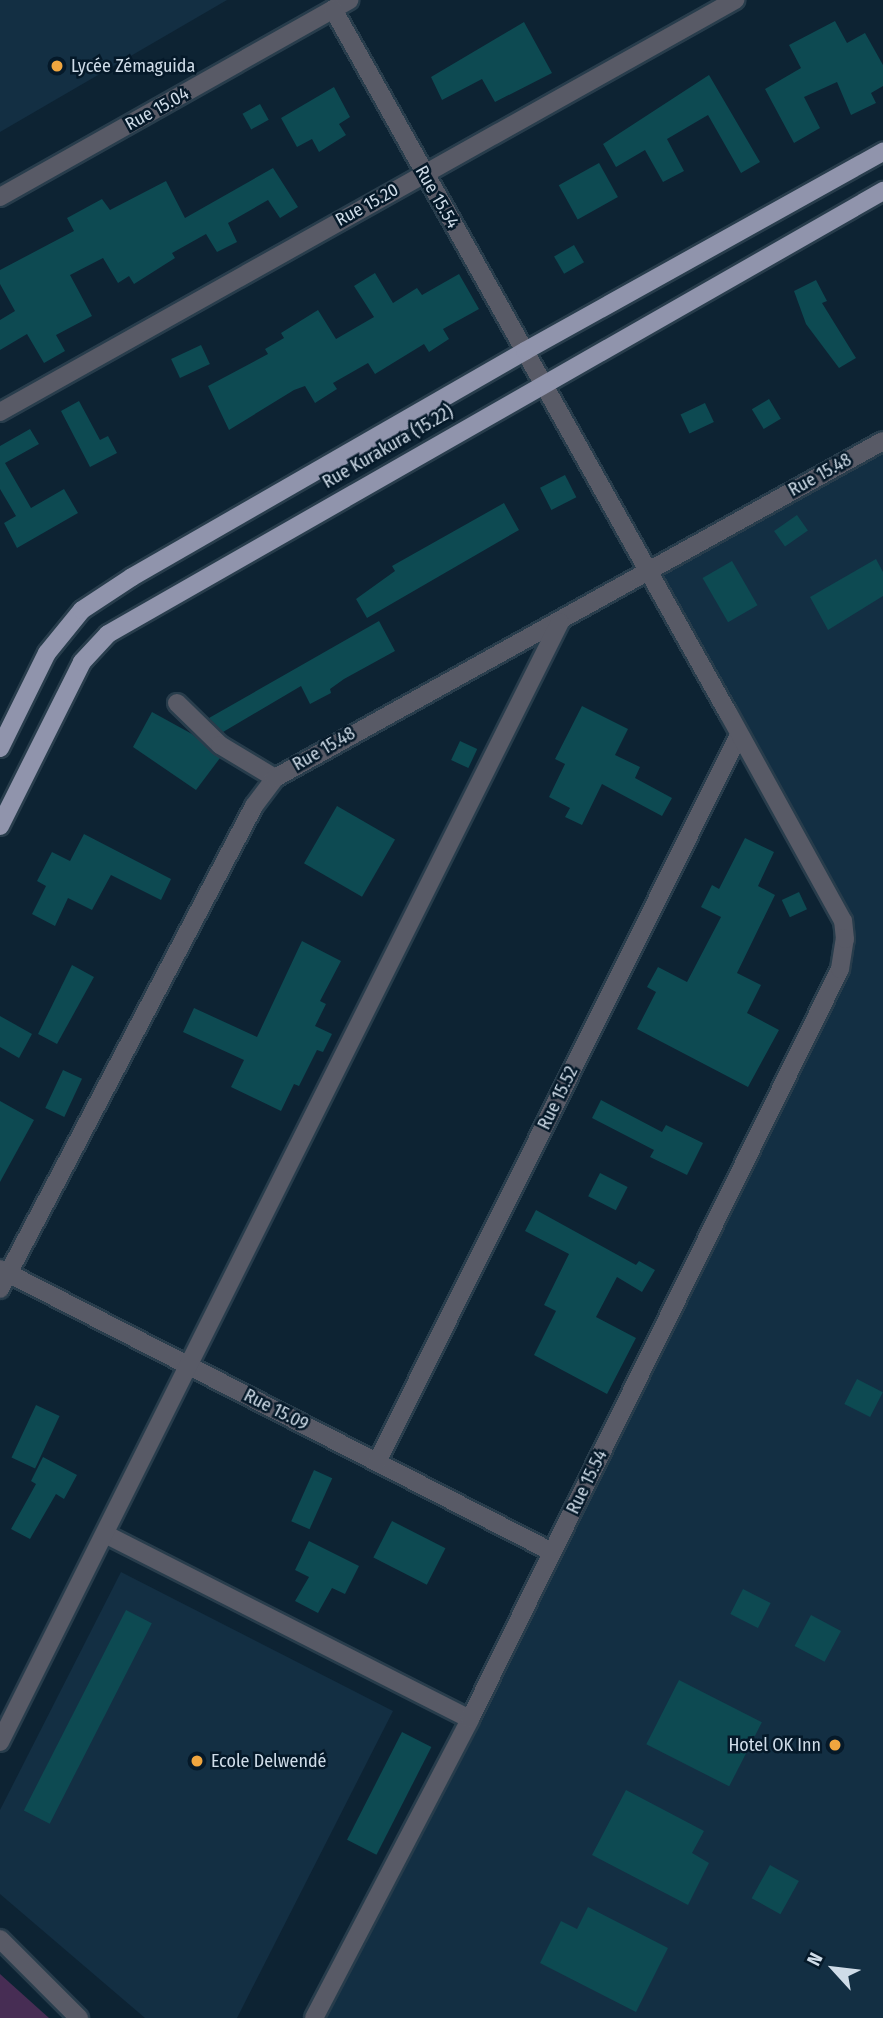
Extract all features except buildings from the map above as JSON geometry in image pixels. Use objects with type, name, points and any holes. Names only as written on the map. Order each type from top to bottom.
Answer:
[{"type":"main road","name":"Rue Kurakura (15.22)","points":[[0,748],[47,653],[82,610],[132,577],[525,351],[883,152]]},
{"type":"main road","name":"Rue Kurakura (15.22)","points":[[0,826],[82,662],[108,634],[883,191]]},
{"type":"street","name":"Rue 15.04","points":[[0,197],[349,0]]},
{"type":"street","name":"Rue 15.20","points":[[0,412],[735,0]]},
{"type":"street","name":"Rue 15.54","points":[[314,2018],[470,1719],[840,969],[845,939],[843,921],[423,173],[334,9]]},
{"type":"street","name":"Rue 15.48","points":[[0,1289],[4,1271],[254,806],[275,778],[883,441]]},
{"type":"street","points":[[0,1742],[191,1367],[560,622]]},
{"type":"street","points":[[177,703],[220,745],[275,778]]},
{"type":"street","name":"Rue 15.52","points":[[377,1462],[739,735]]},
{"type":"street","name":"Rue 15.09","points":[[4,1271],[552,1552]]},
{"type":"street","points":[[105,1534],[470,1719]]},
{"type":"street","points":[[0,1939],[79,2018]]},
{"type":"shaded area","name":"Lycée Zémaguida","points":[[0,0],[227,0],[0,132]]},
{"type":"shaded area","points":[[883,431],[883,2018],[314,2018],[645,1365],[845,939],[647,570]]},
{"type":"shaded area","name":"Ecole Delwendé","points":[[121,1572],[393,1711],[237,2018],[145,2018],[0,1894],[0,1810]]},
{"type":"shaded area","points":[[0,1974],[49,2018],[0,2018]]},
{"type":"place","name":"Lycée Zémaguida","points":[[57,66]]},
{"type":"place","name":"Hotel OK Inn","points":[[835,1745]]},
{"type":"place","name":"Ecole Delwendé","points":[[197,1761]]}]
